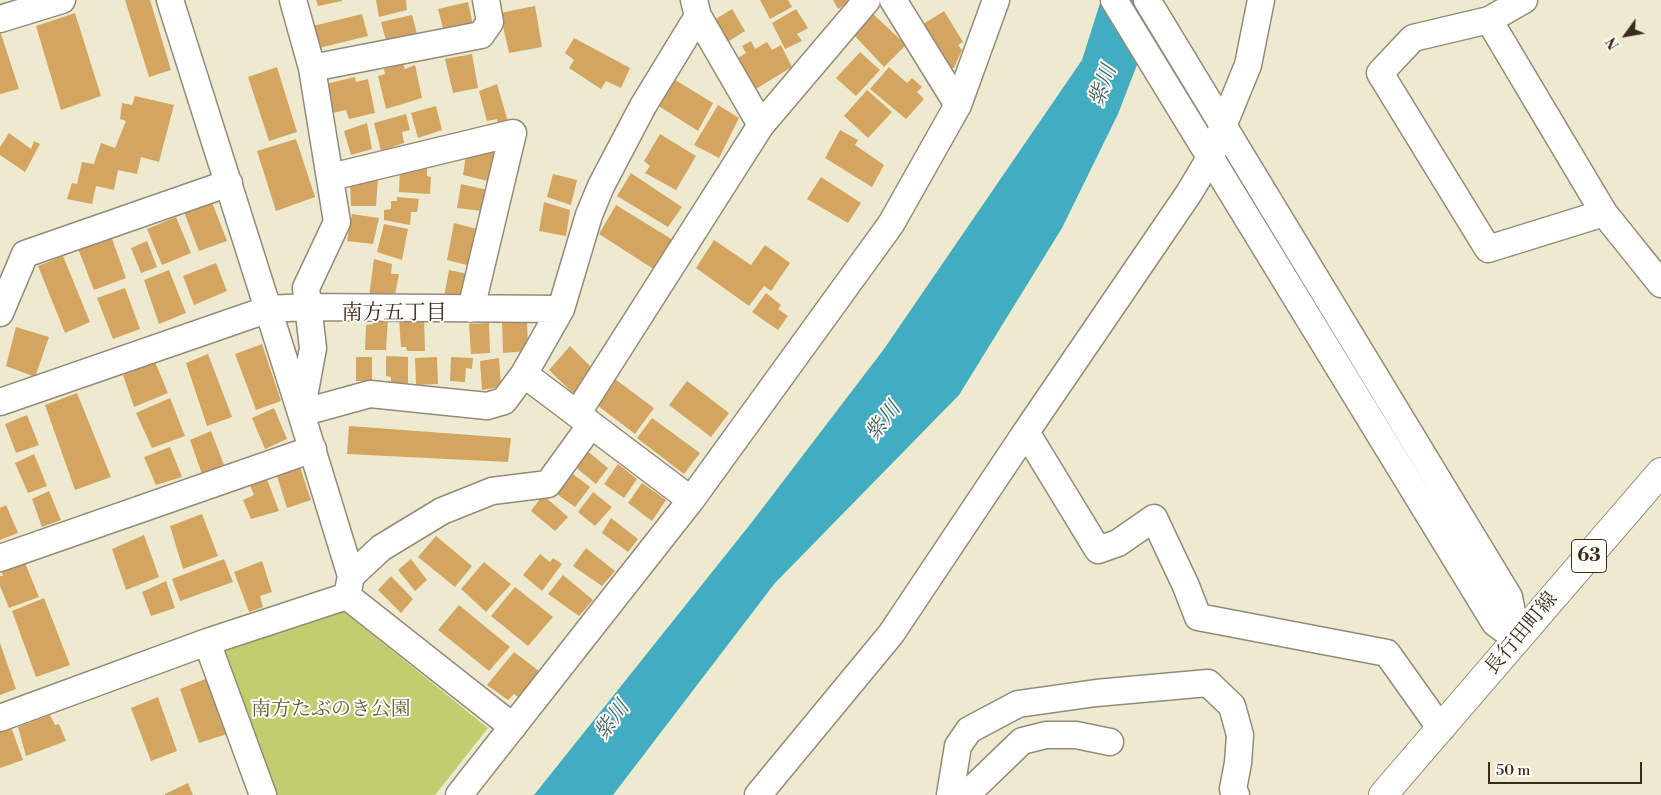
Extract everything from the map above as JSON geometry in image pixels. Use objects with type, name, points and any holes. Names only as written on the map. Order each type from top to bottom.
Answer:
[{"type":"main road","name":"長行田町線","points":[[1383,795],[1442,729],[1661,472]]},
{"type":"street","points":[[0,19],[62,0]]},
{"type":"street","points":[[170,0],[313,449],[349,586],[513,727]]},
{"type":"street","points":[[293,0],[312,68],[337,222],[306,288],[306,307],[313,348],[301,413]]},
{"type":"street","points":[[312,68],[480,35],[490,22],[486,0]]},
{"type":"street","points":[[0,718],[207,642],[349,586],[382,548],[442,511],[492,491],[548,484],[583,420],[761,125],[867,0]]},
{"type":"street","points":[[893,0],[958,105]]},
{"type":"street","points":[[459,795],[691,500],[892,224],[958,105],[996,0]]},
{"type":"street","points":[[1114,0],[1495,624],[1517,639]]},
{"type":"street","points":[[1147,0],[1509,597],[1517,639]]},
{"type":"street","points":[[758,795],[891,634],[1183,202],[1210,158],[1219,117],[1248,65],[1261,0]]},
{"type":"street","points":[[1524,0],[1489,20],[1413,38],[1380,73],[1488,249],[1604,213]]},
{"type":"street","points":[[696,8],[761,125]]},
{"type":"street","points":[[301,413],[370,394],[488,406],[504,401],[524,374],[561,309],[589,215],[601,186],[696,8]]},
{"type":"street","points":[[1489,20],[1604,213],[1661,284]]},
{"type":"street","points":[[331,177],[513,133],[471,309]]},
{"type":"street","points":[[0,313],[25,254],[229,184]]},
{"type":"street","points":[[2,396],[269,309],[306,307],[561,309]]},
{"type":"street","points":[[524,374],[691,500]]},
{"type":"street","points":[[1026,432],[1098,550],[1118,543],[1154,518],[1186,586],[1198,617],[1387,653],[1442,729]]},
{"type":"street","points":[[0,558],[313,449]]},
{"type":"street","points":[[207,642],[263,795]]},
{"type":"street","points":[[950,795],[958,746],[969,730],[1018,704],[1096,693],[1208,683],[1232,706],[1240,735],[1238,763],[1233,789],[1236,795]]},
{"type":"street","points":[[966,795],[1022,741],[1046,735],[1076,735],[1110,742]]},
{"type":"green space","name":"南方たぶのき公園","points":[[343,611],[488,728],[435,795],[271,795],[219,652]]},
{"type":"water","name":"紫川","points":[[1101,0],[1162,0],[1118,114],[1062,228],[959,395],[775,583],[613,795],[534,795],[752,522],[884,349],[1082,60]]},
{"type":"building","points":[[125,0],[150,0],[171,70],[149,77]]},
{"type":"building","points":[[316,0],[342,0],[342,1],[318,6]]},
{"type":"building","points":[[376,0],[406,0],[407,10],[379,17]]},
{"type":"building","points":[[760,0],[788,0],[792,7],[770,19]]},
{"type":"building","points":[[833,0],[854,0],[838,9]]},
{"type":"building","points":[[468,2],[474,30],[445,36],[438,9]]},
{"type":"building","points":[[535,6],[542,47],[509,53],[500,13]]},
{"type":"building","points":[[732,9],[745,31],[726,43],[714,20]]},
{"type":"building","points":[[796,9],[808,28],[797,34],[802,41],[785,49],[772,23]]},
{"type":"building","points":[[944,11],[963,42],[958,45],[962,50],[954,68],[942,68],[917,28]]},
{"type":"building","points":[[75,13],[101,96],[61,110],[36,26]]},
{"type":"building","points":[[872,13],[906,45],[884,67],[853,34]]},
{"type":"building","points":[[362,14],[368,36],[319,48],[313,26]]},
{"type":"building","points":[[412,15],[418,37],[387,44],[381,22]]},
{"type":"building","points":[[0,31],[19,89],[0,94]]},
{"type":"building","points":[[574,38],[630,68],[621,88],[606,81],[601,89],[569,68],[574,60],[565,53]]},
{"type":"building","points":[[751,41],[755,49],[767,42],[772,50],[781,45],[792,67],[754,90],[733,61],[746,53],[742,46]]},
{"type":"building","points":[[860,52],[880,70],[856,96],[836,78]]},
{"type":"building","points":[[472,54],[478,88],[453,93],[445,59]]},
{"type":"building","points":[[403,64],[405,69],[415,65],[422,98],[386,109],[378,76],[385,74],[384,69]]},
{"type":"building","points":[[277,67],[297,132],[269,141],[248,77]]},
{"type":"building","points":[[889,67],[907,83],[912,78],[922,87],[917,92],[924,99],[906,119],[870,89]]},
{"type":"building","points":[[355,77],[356,82],[368,79],[375,113],[349,119],[346,110],[332,113],[326,84]]},
{"type":"building","points":[[672,78],[713,103],[698,131],[657,105]]},
{"type":"building","points":[[497,84],[508,122],[498,125],[497,119],[487,121],[479,91]]},
{"type":"building","points":[[867,90],[892,112],[868,138],[844,116]]},
{"type":"building","points":[[135,96],[174,105],[159,162],[141,157],[137,174],[118,170],[114,190],[96,186],[92,204],[67,199],[72,183],[77,184],[82,162],[94,164],[101,143],[115,148],[126,121],[120,119],[122,103],[132,105]]},
{"type":"building","points":[[718,105],[739,118],[719,158],[694,145]]},
{"type":"building","points":[[436,106],[442,130],[418,138],[411,113]]},
{"type":"building","points":[[406,114],[410,130],[402,132],[404,143],[381,151],[374,123]]},
{"type":"building","points":[[367,123],[372,149],[351,155],[344,131]]},
{"type":"building","points":[[840,130],[858,140],[855,145],[884,165],[872,187],[825,158]]},
{"type":"building","points":[[9,133],[31,149],[34,141],[40,144],[25,172],[0,155],[0,147]]},
{"type":"building","points":[[660,134],[696,156],[676,190],[645,173],[650,166],[644,161]]},
{"type":"building","points":[[296,139],[315,197],[276,211],[257,151]]},
{"type":"building","points":[[467,148],[497,154],[492,182],[463,175]]},
{"type":"building","points":[[427,164],[427,176],[431,177],[430,194],[399,192],[400,166]]},
{"type":"building","points":[[631,173],[682,207],[668,227],[617,196]]},
{"type":"building","points":[[553,174],[577,180],[571,205],[547,197]]},
{"type":"building","points":[[821,177],[861,203],[848,223],[807,199]]},
{"type":"building","points":[[378,178],[376,206],[351,206],[350,183]]},
{"type":"building","points":[[461,184],[488,190],[483,211],[457,208]]},
{"type":"building","points":[[210,197],[227,241],[199,251],[182,207]]},
{"type":"building","points":[[397,197],[419,199],[417,212],[411,212],[410,225],[384,220],[384,210],[391,209],[391,201],[397,201]]},
{"type":"building","points":[[544,202],[570,210],[566,236],[539,231]]},
{"type":"building","points":[[616,205],[673,240],[655,270],[599,234]]},
{"type":"building","points":[[352,214],[379,218],[373,244],[347,241]]},
{"type":"building","points":[[176,217],[191,253],[162,265],[147,229]]},
{"type":"building","points":[[454,223],[477,229],[471,266],[447,260]]},
{"type":"building","points":[[384,224],[408,229],[402,260],[377,252]]},
{"type":"building","points":[[110,233],[126,278],[94,290],[77,246]]},
{"type":"building","points":[[714,240],[751,265],[765,245],[790,263],[771,291],[764,286],[749,306],[696,268]]},
{"type":"building","points":[[147,241],[157,267],[141,273],[131,248]]},
{"type":"building","points":[[63,256],[90,322],[65,333],[38,266]]},
{"type":"building","points":[[374,259],[392,264],[391,274],[399,274],[394,300],[369,297]]},
{"type":"building","points":[[216,263],[227,291],[194,305],[183,276]]},
{"type":"building","points":[[169,270],[186,313],[159,324],[144,280]]},
{"type":"building","points":[[449,270],[468,274],[463,299],[444,297]]},
{"type":"building","points":[[125,288],[140,329],[113,339],[97,298]]},
{"type":"building","points":[[766,293],[781,305],[778,309],[788,316],[778,330],[752,312]]},
{"type":"building","points":[[424,316],[425,351],[407,351],[406,347],[401,347],[399,318]]},
{"type":"building","points":[[374,318],[388,319],[386,350],[365,350],[366,325],[373,324]]},
{"type":"building","points":[[527,319],[528,351],[503,353],[502,320]]},
{"type":"building","points":[[489,323],[490,353],[471,354],[469,324]]},
{"type":"building","points":[[16,327],[49,337],[35,377],[6,366]]},
{"type":"building","points":[[262,344],[281,401],[256,410],[235,354]]},
{"type":"building","points":[[570,346],[594,370],[575,395],[549,370]]},
{"type":"building","points":[[208,354],[232,417],[207,426],[186,363]]},
{"type":"building","points":[[386,356],[408,357],[408,383],[391,384],[391,377],[386,376]]},
{"type":"building","points":[[356,357],[372,357],[372,381],[356,381]]},
{"type":"building","points":[[437,357],[438,384],[416,385],[415,358]]},
{"type":"building","points":[[451,357],[473,358],[472,369],[466,368],[465,382],[450,381]]},
{"type":"building","points":[[499,358],[501,387],[482,390],[480,361]]},
{"type":"building","points":[[155,362],[168,393],[134,407],[123,375]]},
{"type":"building","points":[[615,379],[654,408],[635,434],[597,405]]},
{"type":"building","points":[[687,381],[729,413],[711,437],[669,405]]},
{"type":"building","points":[[77,393],[111,477],[75,490],[45,405]]},
{"type":"building","points":[[170,398],[185,436],[152,448],[136,413]]},
{"type":"building","points":[[274,408],[287,439],[265,449],[252,418]]},
{"type":"building","points":[[27,415],[39,445],[16,453],[5,424]]},
{"type":"building","points":[[652,418],[700,453],[684,474],[637,438]]},
{"type":"building","points":[[349,426],[511,438],[508,462],[347,454]]},
{"type":"building","points":[[211,431],[224,465],[202,474],[190,440]]},
{"type":"building","points":[[170,447],[182,477],[156,485],[144,457]]},
{"type":"building","points":[[585,449],[608,468],[596,484],[573,465]]},
{"type":"building","points":[[34,454],[47,486],[28,493],[15,463]]},
{"type":"building","points":[[299,464],[311,500],[287,508],[276,473]]},
{"type":"building","points":[[618,464],[637,479],[624,498],[604,484]]},
{"type":"building","points":[[569,471],[590,487],[575,507],[554,492]]},
{"type":"building","points":[[265,474],[279,511],[251,519],[243,500],[254,495],[248,481]]},
{"type":"building","points":[[642,483],[666,500],[652,521],[628,503]]},
{"type":"building","points":[[49,491],[61,520],[42,527],[32,499]]},
{"type":"building","points":[[593,492],[612,507],[595,526],[578,512]]},
{"type":"building","points":[[543,495],[568,517],[555,531],[531,511]]},
{"type":"building","points":[[6,505],[18,533],[0,540],[0,508]]},
{"type":"building","points":[[202,514],[218,556],[183,569],[170,526]]},
{"type":"building","points":[[611,518],[638,539],[628,552],[602,533]]},
{"type":"building","points":[[144,535],[159,577],[126,590],[112,549]]},
{"type":"building","points":[[436,536],[472,566],[455,587],[418,557]]},
{"type":"building","points":[[586,548],[615,571],[602,586],[573,566]]},
{"type":"building","points":[[540,554],[550,562],[553,558],[562,564],[542,591],[523,575]]},
{"type":"building","points":[[23,558],[39,597],[9,608],[0,586],[0,576],[3,576],[0,568]]},
{"type":"building","points":[[224,559],[233,582],[180,601],[172,579]]},
{"type":"building","points":[[411,559],[427,580],[415,591],[398,570]]},
{"type":"building","points":[[262,561],[272,592],[260,596],[263,607],[249,612],[234,572]]},
{"type":"building","points":[[484,562],[511,584],[486,612],[461,589]]},
{"type":"building","points":[[563,575],[593,600],[579,616],[548,594]]},
{"type":"building","points":[[391,576],[413,599],[401,613],[378,590]]},
{"type":"building","points":[[166,581],[175,608],[151,616],[142,592]]},
{"type":"building","points":[[515,587],[553,617],[528,646],[491,616]]},
{"type":"building","points":[[44,598],[70,665],[36,677],[12,611]]},
{"type":"building","points":[[459,605],[510,647],[489,671],[438,630]]},
{"type":"building","points":[[0,643],[16,689],[0,695]]},
{"type":"building","points":[[514,652],[539,671],[519,698],[514,694],[508,700],[487,685]]},
{"type":"building","points":[[208,678],[227,734],[199,743],[180,689]]},
{"type":"building","points":[[158,697],[177,751],[151,761],[131,708]]},
{"type":"building","points":[[50,715],[55,725],[59,724],[66,741],[26,756],[18,727]]},
{"type":"building","points":[[11,727],[23,760],[0,768],[0,731]]},
{"type":"building","points":[[188,783],[193,795],[165,795],[165,794]]},
{"type":"district","name":"南方五丁目","points":[[394,314]]}]
